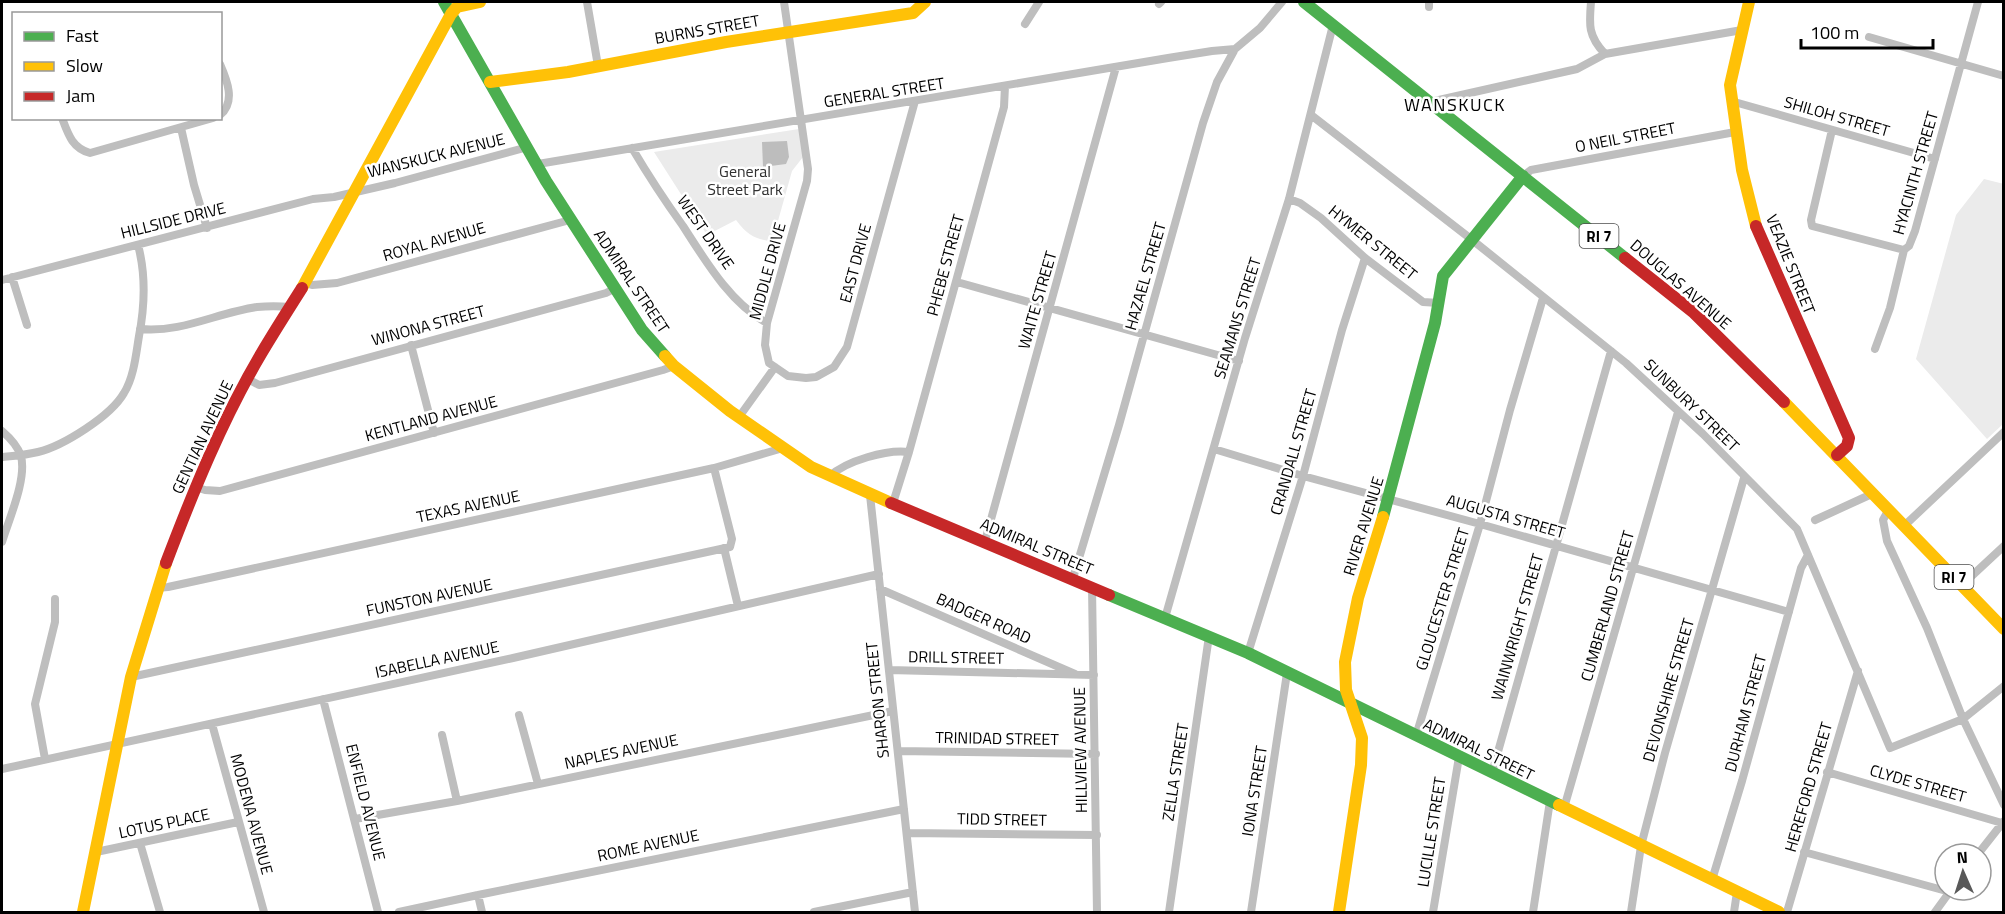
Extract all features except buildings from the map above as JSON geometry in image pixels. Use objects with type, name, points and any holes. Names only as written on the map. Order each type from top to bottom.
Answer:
[{"type":"street","name":"ADMIRAL STREET","points":[[444,2],[570,220],[642,330],[675,366],[739,417],[783,448],[811,467],[870,495],[985,541],[1248,653],[1779,912]]},
{"type":"street","points":[[451,14],[457,7],[480,2]]},
{"type":"street","points":[[587,2],[598,66]]},
{"type":"street","name":"MIDDLE DRIVE","points":[[775,367],[769,363],[766,352],[767,323],[807,181],[803,120],[784,2]]},
{"type":"street","name":"BURNS STREET","points":[[490,82],[598,66],[789,31],[913,13],[924,2]]},
{"type":"street","points":[[1025,24],[1039,2]]},
{"type":"street","name":"HAZAEL STREET","points":[[1073,578],[1203,123],[1217,82],[1235,49],[1260,28],[1282,2]]},
{"type":"street","name":"DOUGLAS AVENUE","points":[[1304,2],[1694,312],[1838,455],[2004,629]]},
{"type":"street","points":[[1591,2],[1591,32],[1594,41],[1605,54]]},
{"type":"street","name":"VEAZIE STREET","points":[[1749,2],[1730,85],[1742,170],[1758,232],[1849,438],[1847,446],[1838,455]]},
{"type":"street","name":"HYACINTH STREET","points":[[1875,349],[1890,308],[1904,250],[1909,246],[1915,231],[1978,2]]},
{"type":"street","name":"GENTIAN AVENUE","points":[[83,912],[131,677],[157,588],[195,487],[223,425],[260,355],[305,283],[451,14]]},
{"type":"street","name":"SEAMANS STREET","points":[[1165,618],[1289,199],[1333,25]]},
{"type":"street","points":[[1430,102],[1577,69],[1605,54],[1742,30]]},
{"type":"street","points":[[1869,37],[2004,76]]},
{"type":"street","name":"GENERAL STREET","points":[[538,164],[1235,49]]},
{"type":"street","name":"WAITE STREET","points":[[985,541],[1051,309],[1116,67]]},
{"type":"street","points":[[222,71],[230,100],[222,113]]},
{"type":"street","name":"PHEBE STREET","points":[[893,503],[957,282],[1004,107],[1005,86]]},
{"type":"street","name":"EAST DRIVE","points":[[775,367],[788,375],[816,377],[829,372],[841,359],[851,335],[915,101]]},
{"type":"street","name":"SHILOH STREET","points":[[1731,101],[1935,159]]},
{"type":"street","name":"SUNBURY STREET","points":[[1311,115],[1611,351],[1678,412],[1797,529],[1890,748],[1963,719]]},
{"type":"street","points":[[63,120],[72,143],[90,153],[207,120]]},
{"type":"street","points":[[181,128],[207,228]]},
{"type":"street","points":[[1832,130],[1811,220],[1812,226],[1904,250]]},
{"type":"street","name":"O NEIL STREET","points":[[1523,176],[1531,170],[1736,132]]},
{"type":"street","name":"WANSKUCK AVENUE","points":[[352,193],[528,147]]},
{"type":"street","name":"WEST DRIVE","points":[[633,148],[708,264],[732,294],[754,316],[767,323]]},
{"type":"street","name":"RIVER AVENUE","points":[[1339,912],[1361,765],[1362,738],[1346,690],[1346,650],[1358,598],[1388,500],[1439,303],[1443,276],[1523,176]]},
{"type":"street","name":"HILLSIDE DRIVE","points":[[2,280],[313,199],[352,193]]},
{"type":"street","name":"HYMER STREET","points":[[1289,199],[1300,202],[1321,218],[1365,258],[1423,302],[1439,303]]},
{"type":"street","name":"ROYAL AVENUE","points":[[305,283],[312,285],[337,283],[570,220]]},
{"type":"street","points":[[2,457],[38,452],[64,441],[90,425],[117,403],[129,384],[140,329],[144,282],[138,245]]},
{"type":"street","name":"CRANDALL STREET","points":[[1248,653],[1303,476],[1342,330],[1365,258]]},
{"type":"street","points":[[12,277],[27,324]]},
{"type":"street","points":[[957,282],[1239,362]]},
{"type":"street","name":"WINONA STREET","points":[[248,380],[259,385],[275,383],[606,293],[616,288]]},
{"type":"street","name":"GLOUCESTER STREET","points":[[1416,736],[1480,524],[1543,298]]},
{"type":"street","points":[[140,329],[174,329],[247,309],[268,306],[290,307]]},
{"type":"street","points":[[411,345],[434,433]]},
{"type":"street","name":"WAINWRIGHT STREET","points":[[1492,773],[1611,351]]},
{"type":"street","name":"KENTLAND AVENUE","points":[[195,487],[220,491],[675,366]]},
{"type":"street","points":[[739,417],[775,367]]},
{"type":"street","name":"CUMBERLAND STREET","points":[[1564,808],[1678,412]]},
{"type":"street","points":[[2,430],[21,455],[23,472],[2,542]]},
{"type":"street","points":[[1904,526],[2004,432]]},
{"type":"street","name":"TEXAS AVENUE","points":[[157,588],[714,468],[783,448]]},
{"type":"street","name":"AUGUSTA STREET","points":[[1214,449],[1789,612]]},
{"type":"street","points":[[830,476],[847,465],[892,451],[909,452]]},
{"type":"street","points":[[714,468],[738,606]]},
{"type":"street","name":"DEVONSHIRE STREET","points":[[1631,912],[1641,846],[1665,753],[1744,478]]},
{"type":"street","points":[[1815,520],[1874,493]]},
{"type":"street","points":[[870,495],[879,574]]},
{"type":"street","points":[[1889,509],[1883,520],[1887,541],[1927,628],[1963,719],[2004,805]]},
{"type":"street","name":"FUNSTON AVENUE","points":[[131,677],[728,546]]},
{"type":"street","points":[[1962,585],[2004,546]]},
{"type":"street","name":"DURHAM STREET","points":[[1712,880],[1801,568],[1808,555]]},
{"type":"street","name":"SHARON STREET","points":[[879,574],[907,833]]},
{"type":"street","name":"ISABELLA AVENUE","points":[[2,769],[879,574]]},
{"type":"street","name":"HILLVIEW AVENUE","points":[[1092,587],[1097,912]]},
{"type":"street","name":"BADGER ROAD","points":[[880,589],[1075,674]]},
{"type":"street","points":[[45,759],[35,704],[55,622],[55,599]]},
{"type":"street","name":"ZELLA STREET","points":[[1169,912],[1209,636]]},
{"type":"street","name":"DRILL STREET","points":[[889,670],[1094,675]]},
{"type":"street","name":"HEREFORD STREET","points":[[1787,912],[1858,671]]},
{"type":"street","name":"IONA STREET","points":[[1251,912],[1287,673]]},
{"type":"street","points":[[1963,719],[2004,686]]},
{"type":"street","name":"ENFIELD AVENUE","points":[[323,699],[378,912]]},
{"type":"street","name":"NAPLES AVENUE","points":[[355,819],[458,801],[893,711]]},
{"type":"street","points":[[519,715],[538,784]]},
{"type":"street","name":"MODENA AVENUE","points":[[212,724],[264,912]]},
{"type":"street","points":[[442,735],[458,801]]},
{"type":"street","name":"TRINIDAD STREET","points":[[898,751],[1096,754]]},
{"type":"street","name":"LUCILLE STREET","points":[[1433,912],[1459,757]]},
{"type":"street","name":"CLYDE STREET","points":[[1827,772],[2003,822]]},
{"type":"street","points":[[1533,912],[1550,801]]},
{"type":"street","name":"ROME AVENUE","points":[[399,912],[904,808]]},
{"type":"street","name":"LOTUS PLACE","points":[[96,852],[238,822]]},
{"type":"street","points":[[1987,842],[2003,822]]},
{"type":"street","points":[[907,833],[915,912]]},
{"type":"street","name":"TIDD STREET","points":[[907,833],[1097,835]]},
{"type":"street","points":[[140,843],[159,912]]},
{"type":"street","points":[[1804,852],[1933,886]]},
{"type":"street","points":[[814,912],[913,892]]},
{"type":"street","points":[[1734,912],[1737,892]]},
{"type":"street","points":[[478,895],[482,912]]},
{"type":"green space","name":"General Street Park","points":[[799,129],[803,157],[792,171],[776,228],[782,240],[781,244],[751,235],[736,220],[707,235],[654,152]]},
{"type":"green space","points":[[1984,179],[2004,184],[2003,424],[1987,439],[1916,359],[1956,215]]},
{"type":"shaded area","points":[[787,141],[789,157],[786,164],[763,167],[762,142]]},
{"type":"traffic: fast","points":[[444,2],[546,181],[642,330],[665,356]]},
{"type":"traffic: fast","points":[[1304,2],[1625,258]]},
{"type":"traffic: fast","points":[[1383,517],[1435,323],[1443,276],[1523,176]]},
{"type":"traffic: fast","points":[[1109,595],[1248,653],[1559,805]]},
{"type":"traffic: slow","points":[[302,288],[451,14],[457,7],[480,2]]},
{"type":"traffic: slow","points":[[490,82],[568,72],[726,42],[913,13],[925,2]]},
{"type":"traffic: slow","points":[[1749,2],[1730,85],[1742,170],[1756,226]]},
{"type":"traffic: slow","points":[[665,356],[674,366],[730,411],[811,467],[891,503]]},
{"type":"traffic: slow","points":[[1784,402],[2004,629]]},
{"type":"traffic: slow","points":[[1339,912],[1361,765],[1362,738],[1346,690],[1345,662],[1358,598],[1383,517]]},
{"type":"traffic: slow","points":[[83,912],[131,677],[166,563]]},
{"type":"traffic: slow","points":[[1559,805],[1779,912]]},
{"type":"traffic: jam","points":[[1756,226],[1849,438],[1847,446],[1837,455]]},
{"type":"traffic: jam","points":[[1625,258],[1693,312],[1784,402]]},
{"type":"traffic: jam","points":[[166,563],[221,430],[261,354],[302,288]]},
{"type":"traffic: jam","points":[[891,503],[1109,595]]},
{"type":"district","name":"WANSKUCK","points":[[1455,104]]}]
